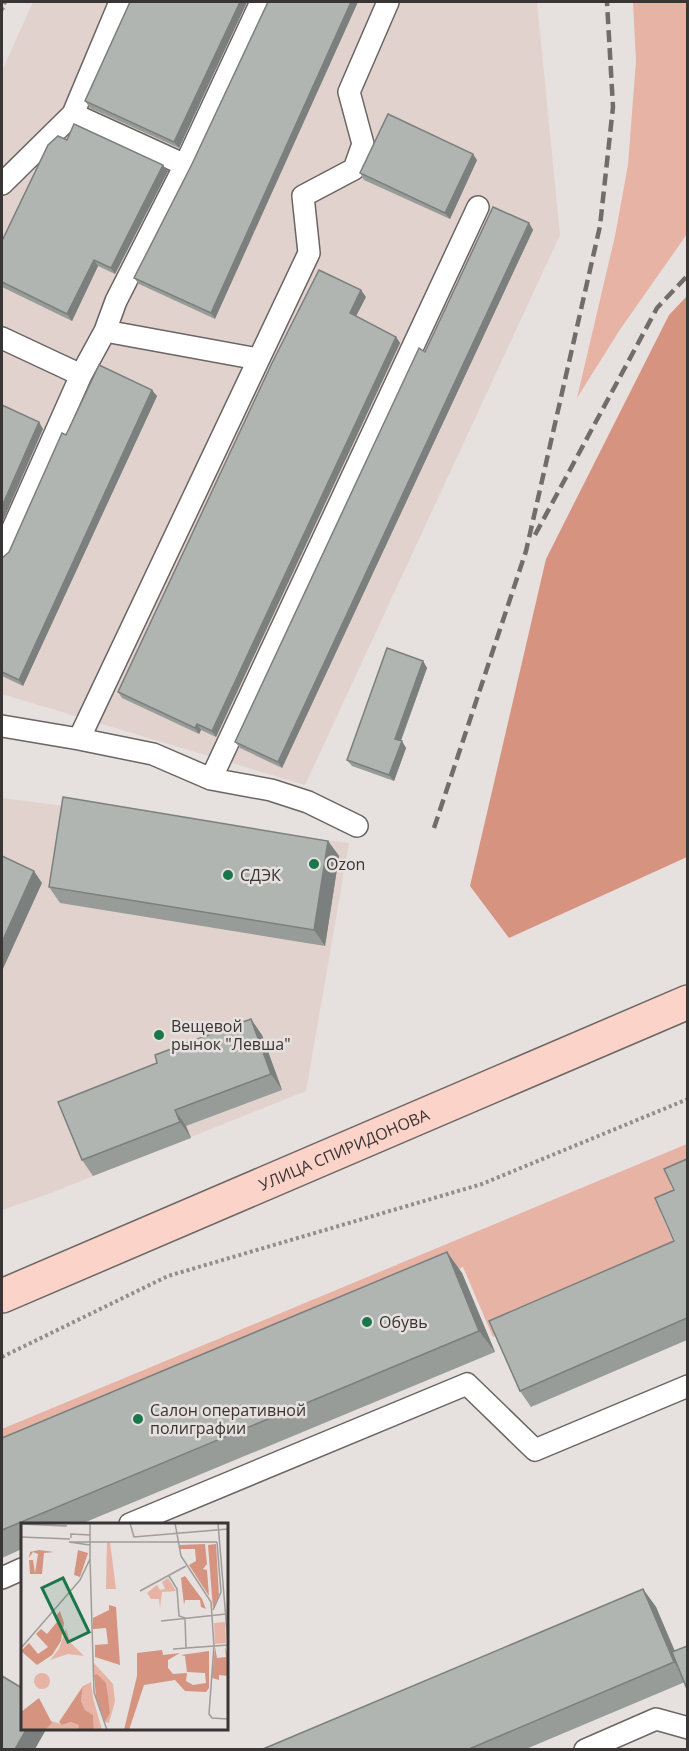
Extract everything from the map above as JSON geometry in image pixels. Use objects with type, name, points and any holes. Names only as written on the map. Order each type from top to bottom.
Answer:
[{"type":"street","name":"УЛИЦА СПИРИДОНОВА","points":[[2,1296],[687,1002]]},
{"type":"lane","points":[[2,184],[73,114],[120,2]]},
{"type":"lane","points":[[2,554],[81,375],[105,331],[116,301],[185,165],[261,2]]},
{"type":"lane","points":[[79,739],[309,253],[303,196],[354,169],[363,144],[349,92],[388,2]]},
{"type":"lane","points":[[73,114],[185,165]]},
{"type":"lane","points":[[212,779],[478,207]]},
{"type":"lane","points":[[105,331],[258,359]]},
{"type":"lane","points":[[2,338],[81,375]]},
{"type":"lane","points":[[2,726],[153,754],[212,779],[271,790],[308,802],[357,826]]},
{"type":"lane","points":[[132,1523],[467,1384],[535,1450],[687,1386]]},
{"type":"lane","points":[[2,1578],[21,1569]]},
{"type":"lane","points":[[585,1749],[656,1719],[687,1728]]},
{"type":"path","points":[[2,10],[5,2]]},
{"type":"path","points":[[2,1357],[168,1276],[482,1184],[687,1099]]},
{"type":"shaded area","points":[[33,2],[537,2],[560,235],[305,785],[2,694],[2,71]]},
{"type":"shaded area","points":[[633,2],[687,2],[687,234],[619,331],[577,398],[615,236],[628,165],[636,61]]},
{"type":"shaded area","points":[[687,296],[687,857],[509,938],[470,886],[546,559],[669,315]]},
{"type":"shaded area","name":"Вещевой рынок \"Левша\"","points":[[2,798],[349,843],[306,1091],[51,1193],[2,1210]]},
{"type":"shaded area","points":[[687,1144],[687,1176],[670,1184],[679,1204],[660,1212],[679,1255],[493,1337],[463,1267],[2,1460],[2,1429]]},
{"type":"building","points":[[130,2],[240,2],[174,142],[85,101]]},
{"type":"building","points":[[268,2],[351,2],[211,313],[134,278],[192,164]]},
{"type":"building","points":[[388,114],[473,154],[445,213],[360,173]]},
{"type":"building","points":[[74,124],[163,165],[111,268],[94,260],[67,314],[2,282],[2,241],[48,145],[58,136],[67,140]]},
{"type":"building","points":[[493,207],[529,223],[278,762],[235,742],[419,348],[425,352]]},
{"type":"building","points":[[319,270],[361,290],[350,313],[396,337],[212,731],[197,724],[195,728],[118,692],[272,363]]},
{"type":"building","points":[[99,365],[152,390],[19,680],[2,672],[2,558],[9,552],[62,433],[66,435]]},
{"type":"building","points":[[2,405],[39,422],[2,506]]},
{"type":"building","points":[[387,648],[423,661],[395,739],[402,741],[389,775],[347,760]]},
{"type":"building","points":[[63,797],[328,841],[314,930],[49,887]]},
{"type":"building","points":[[2,856],[34,871],[2,942]]},
{"type":"building","points":[[251,1019],[271,1074],[175,1110],[180,1122],[82,1160],[58,1102],[157,1063],[155,1055]]},
{"type":"building","points":[[687,1159],[687,1318],[520,1391],[489,1321],[674,1241],[655,1198],[674,1190],[664,1169]]},
{"type":"building","points":[[447,1252],[479,1331],[2,1530],[2,1438]]},
{"type":"building","points":[[643,1589],[674,1662],[469,1749],[263,1749]]},
{"type":"building","points":[[687,1646],[687,1689],[672,1652]]},
{"type":"building","points":[[2,1676],[21,1687],[21,1730],[26,1730],[15,1749],[2,1749]]},
{"type":"railway","points":[[434,828],[526,551],[600,226],[613,107],[607,2]]},
{"type":"railway","points":[[535,535],[657,308],[688,275]]},
{"type":"place","name":"Ozon","points":[[314,864]]},
{"type":"place","name":"СДЭК","points":[[228,875]]},
{"type":"place","name":"Вещевой рынок \"Левша\"","points":[[159,1035]]},
{"type":"place","name":"Обувь","points":[[367,1322]]},
{"type":"place","name":"Салон оперативной полиграфии","points":[[138,1419]]}]
